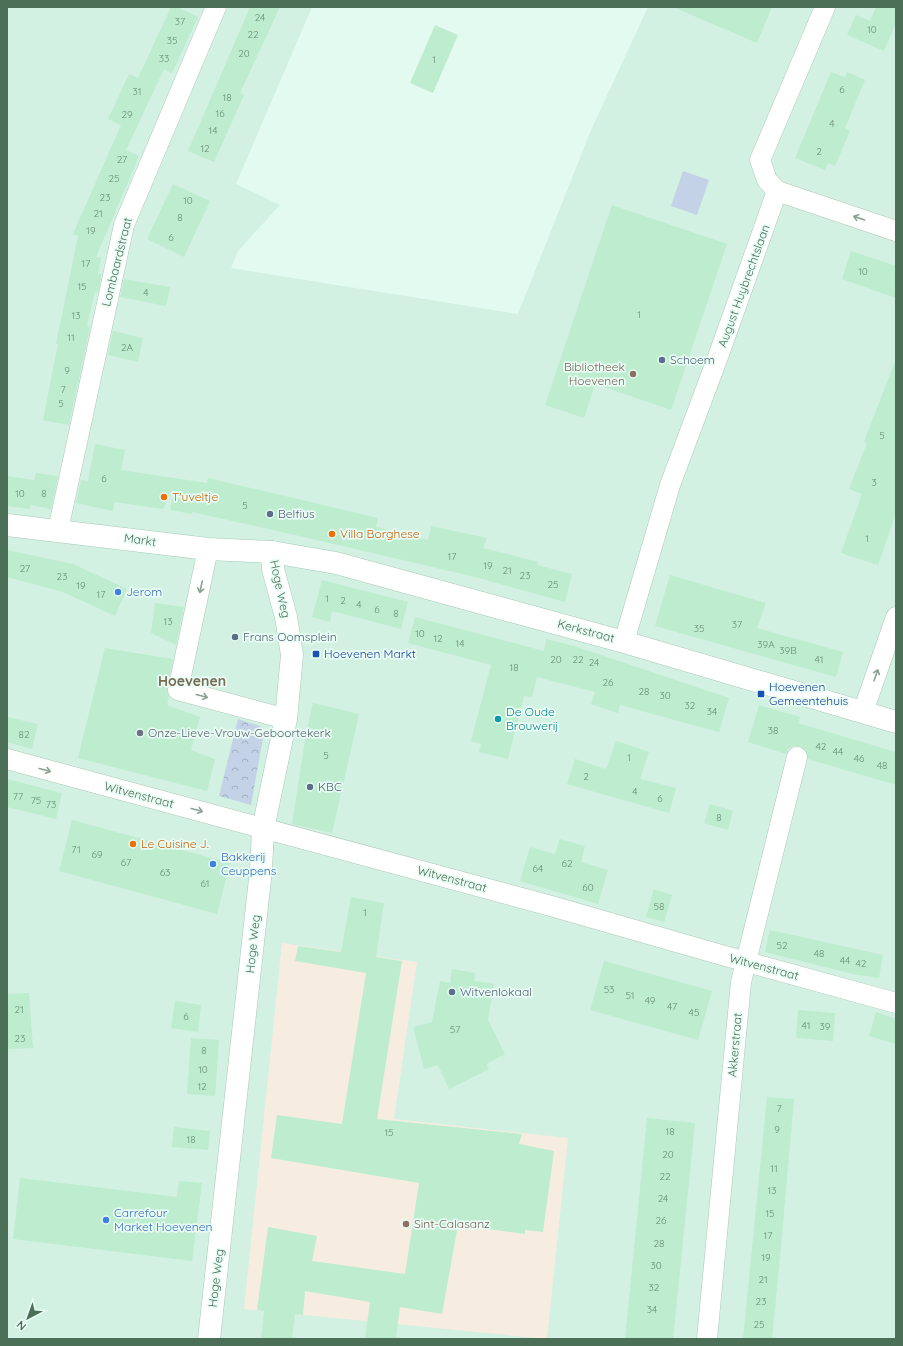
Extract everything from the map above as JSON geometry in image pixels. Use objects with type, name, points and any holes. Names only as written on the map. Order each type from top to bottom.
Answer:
[{"type":"main road","name":"Markt","points":[[7,525],[208,549],[272,552]]},
{"type":"main road","name":"Kerkstraat","points":[[272,552],[336,564],[624,642],[896,722]]},
{"type":"main road","name":"Hoge Weg","points":[[209,1339],[260,878],[263,829],[286,719],[292,655],[286,617],[273,568],[272,552]]},
{"type":"street","name":"Lombaardstraat","points":[[58,530],[124,225],[216,7]]},
{"type":"street","points":[[825,7],[760,160],[767,180],[777,191],[896,231]]},
{"type":"street","name":"August Huybrechtslaan","points":[[624,642],[670,485],[719,354],[777,191]]},
{"type":"street","points":[[208,549],[178,690],[286,719]]},
{"type":"street","points":[[863,712],[896,617]]},
{"type":"street","name":"Akkerstraat","points":[[707,1339],[741,982],[797,757]]},
{"type":"street","name":"Witvenstraat","points":[[7,760],[263,829],[303,838],[896,1003]]},
{"type":"shaded area","points":[[7,7],[312,7],[236,184],[280,205],[238,251],[231,268],[518,314],[591,130],[648,7],[896,7],[896,1339],[7,1339]]},
{"type":"shaded area","name":"Sint-Calasanz","points":[[282,943],[417,962],[394,1119],[568,1138],[547,1339],[244,1309]]},
{"type":"green space","points":[[683,171],[709,180],[697,215],[671,206]]},
{"type":"green space","points":[[238,719],[260,726],[264,732],[251,805],[219,796]]},
{"type":"building","points":[[171,7],[177,7],[198,17],[172,73],[164,69],[126,150],[139,156],[96,257],[101,258],[98,274],[102,274],[98,292],[95,292],[87,326],[90,327],[69,425],[43,420],[58,344],[56,344],[78,236],[73,234],[121,125],[108,119],[129,74],[138,78]]},
{"type":"building","points":[[250,7],[280,7],[240,93],[244,95],[214,162],[188,151]]},
{"type":"building","points":[[673,7],[772,7],[757,43]]},
{"type":"building","points":[[876,7],[896,7],[896,23],[884,51],[847,35],[856,15],[870,21]]},
{"type":"building","points":[[435,25],[458,35],[433,93],[410,83]]},
{"type":"building","points":[[831,72],[845,77],[847,72],[865,80],[845,128],[850,131],[835,166],[828,163],[825,170],[795,158]]},
{"type":"building","points":[[173,184],[210,201],[184,257],[147,239]]},
{"type":"building","name":"Schoem","points":[[612,205],[727,244],[671,410],[595,384],[584,418],[545,405]]},
{"type":"building","points":[[851,251],[896,266],[896,298],[842,279]]},
{"type":"building","points":[[124,279],[170,287],[166,306],[120,297]]},
{"type":"building","points":[[113,331],[143,338],[138,362],[108,355]]},
{"type":"building","points":[[894,364],[896,364],[896,513],[878,565],[841,553],[862,494],[849,489],[867,443],[864,442]]},
{"type":"building","points":[[95,444],[125,450],[121,470],[207,483],[208,478],[378,518],[376,527],[428,540],[431,526],[487,538],[483,548],[538,562],[537,565],[572,574],[565,602],[475,577],[304,537],[192,512],[192,514],[170,510],[173,494],[171,493],[163,509],[114,502],[113,511],[76,503],[81,480],[88,481]]},
{"type":"building","points":[[36,473],[58,476],[51,509],[30,505],[30,509],[7,506],[7,476],[34,480]]},
{"type":"building","points":[[7,550],[73,564],[127,589],[115,616],[63,592],[7,577]]},
{"type":"building","points":[[670,575],[766,603],[757,628],[843,652],[836,677],[655,626]]},
{"type":"building","points":[[322,580],[408,602],[401,629],[332,611],[330,622],[312,617]]},
{"type":"building","points":[[155,603],[184,607],[176,645],[151,633]]},
{"type":"building","points":[[415,617],[544,651],[546,639],[574,646],[729,698],[719,732],[620,705],[618,713],[591,704],[595,692],[537,677],[532,697],[524,696],[508,759],[479,752],[481,744],[471,741],[491,665],[408,643]]},
{"type":"building","name":"Onze-Lieve-Vrouw-Geboortekerk","points":[[105,648],[173,659],[167,688],[169,697],[167,705],[200,717],[191,750],[215,759],[207,791],[78,758]]},
{"type":"building","points":[[313,703],[359,714],[332,833],[292,824],[306,734]]},
{"type":"building","points":[[759,705],[800,717],[798,723],[896,752],[896,785],[808,759],[805,749],[800,746],[793,746],[788,749],[786,754],[748,742]]},
{"type":"building","points":[[7,717],[38,724],[32,749],[7,742]]},
{"type":"building","points":[[616,741],[649,752],[640,779],[676,788],[669,813],[567,784],[575,759],[606,769]]},
{"type":"building","points":[[7,779],[62,793],[56,819],[7,807]]},
{"type":"building","points":[[710,804],[733,811],[728,830],[704,823]]},
{"type":"building","points":[[72,820],[230,863],[217,914],[59,871]]},
{"type":"building","points":[[560,839],[585,846],[581,862],[608,870],[598,904],[520,881],[530,847],[555,854]]},
{"type":"building","points":[[654,889],[672,895],[664,922],[646,917]]},
{"type":"building","points":[[351,897],[384,903],[376,957],[402,961],[377,1119],[522,1134],[519,1144],[554,1151],[543,1232],[525,1230],[525,1234],[458,1225],[442,1314],[400,1307],[396,1339],[365,1339],[370,1302],[305,1291],[303,1315],[295,1314],[292,1339],[261,1339],[264,1311],[257,1310],[268,1227],[317,1236],[312,1261],[405,1274],[419,1183],[271,1158],[277,1115],[342,1124],[366,973],[295,961],[298,946],[341,952]]},
{"type":"building","points":[[770,930],[883,955],[879,978],[853,974],[765,952]]},
{"type":"building","points":[[604,961],[712,991],[698,1040],[590,1010]]},
{"type":"building","points":[[452,969],[475,973],[474,981],[494,984],[488,1020],[505,1054],[486,1064],[489,1069],[449,1089],[438,1065],[424,1069],[413,1027],[432,1022],[440,981],[450,983]]},
{"type":"building","points":[[29,993],[33,1048],[8,1049],[7,994]]},
{"type":"building","points":[[175,1001],[201,1005],[198,1032],[171,1028]]},
{"type":"building","points":[[798,1010],[835,1013],[833,1041],[796,1038]]},
{"type":"building","points":[[876,1012],[896,1019],[896,1044],[869,1036]]},
{"type":"building","points":[[191,1038],[219,1040],[215,1096],[187,1094]]},
{"type":"building","points":[[767,1097],[794,1099],[772,1339],[743,1339]]},
{"type":"building","points":[[647,1118],[695,1123],[673,1339],[625,1339]]},
{"type":"building","points":[[174,1127],[210,1131],[208,1150],[172,1147]]},
{"type":"building","name":"Carrefour Market Hoevenen","points":[[20,1178],[177,1197],[179,1181],[202,1183],[192,1261],[13,1239]]},
{"type":"place","name":"Schoem","points":[[662,360]]},
{"type":"place","name":"Bibliotheek Hoevenen","points":[[633,374]]},
{"type":"place","name":"T'uveltje","points":[[164,497]]},
{"type":"place","name":"Belfius","points":[[270,514]]},
{"type":"place","name":"Villa Borghese","points":[[332,534]]},
{"type":"place","name":"Jerom","points":[[118,592]]},
{"type":"place","name":"Frans Oomsplein","points":[[235,637]]},
{"type":"place","name":"Hoevenen Markt","points":[[316,654]]},
{"type":"place","name":"Hoevenen Gemeentehuis","points":[[761,694]]},
{"type":"place","name":"De Oude Brouwerij","points":[[498,719]]},
{"type":"place","name":"Onze-Lieve-Vrouw-Geboortekerk","points":[[140,733]]},
{"type":"place","name":"KBC","points":[[310,787]]},
{"type":"place","name":"Le Cuisine J.","points":[[133,844]]},
{"type":"place","name":"Bakkerij Ceuppens","points":[[213,864]]},
{"type":"place","name":"Witvenlokaal","points":[[452,992]]},
{"type":"place","name":"Carrefour Market Hoevenen","points":[[106,1220]]},
{"type":"place","name":"Sint-Calasanz","points":[[406,1224]]},
{"type":"district","name":"Hoevenen","points":[[192,681]]}]
